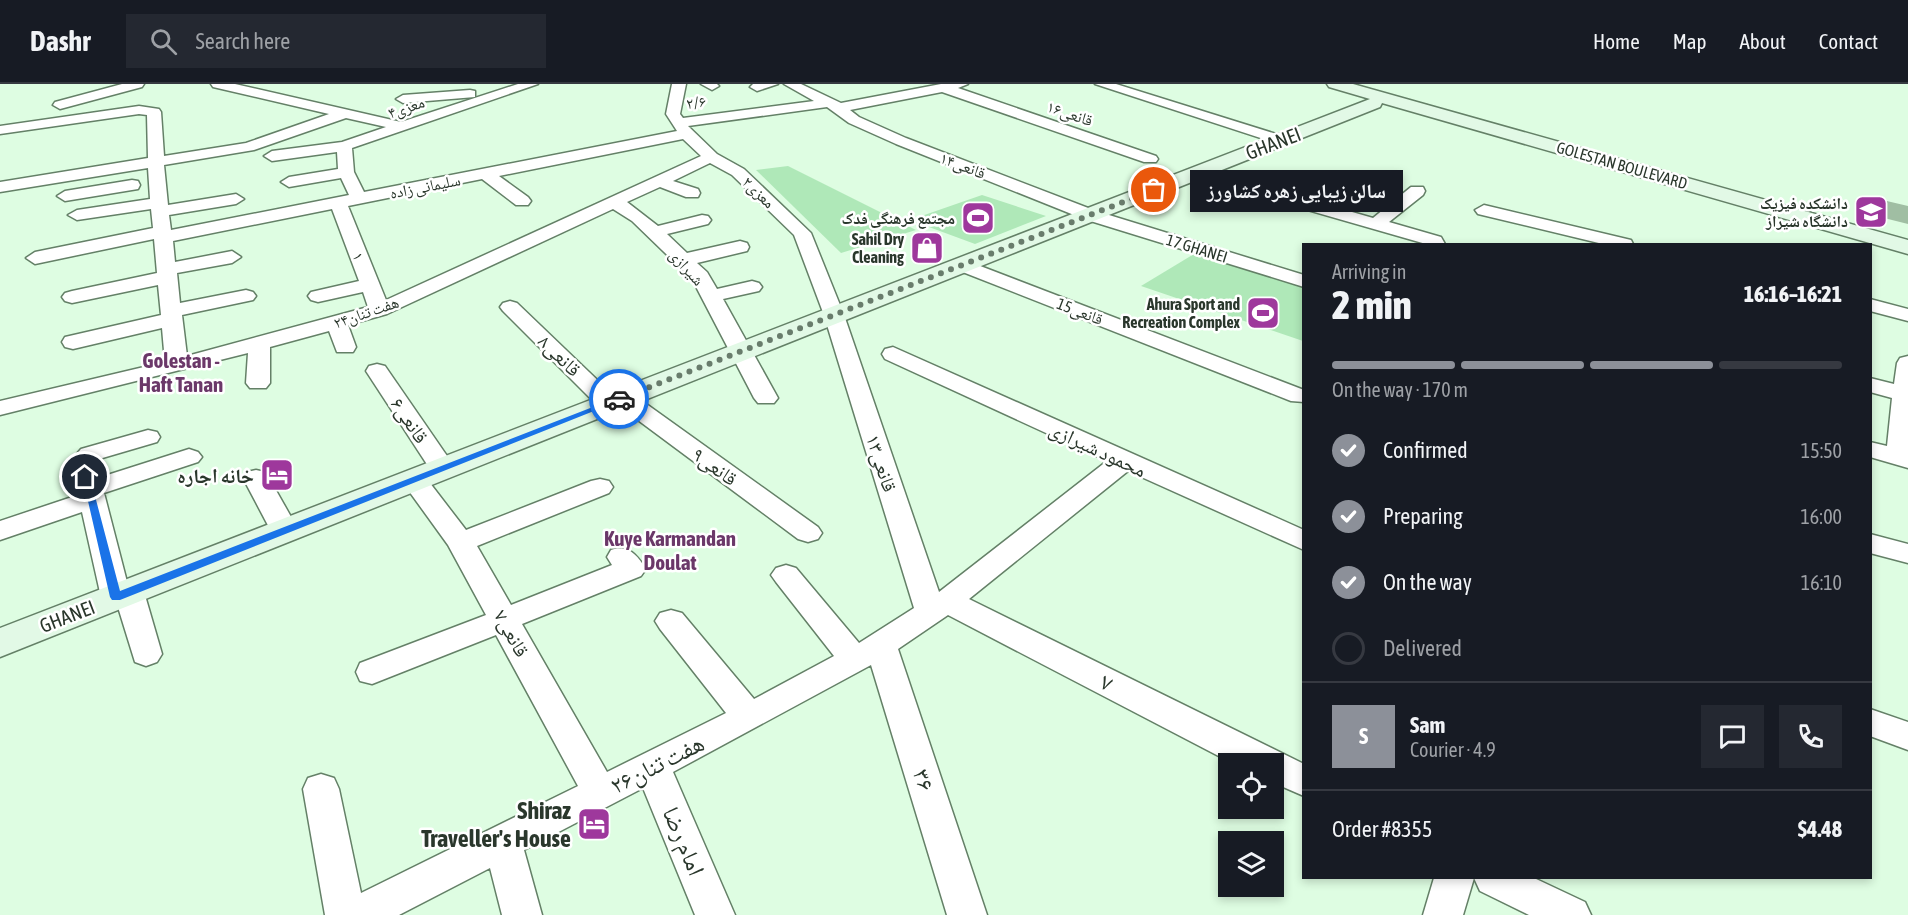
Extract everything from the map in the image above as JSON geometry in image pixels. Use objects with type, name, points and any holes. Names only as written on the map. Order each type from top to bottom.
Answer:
[{"type":"street","points":[[60,105],[137,84]]},
{"type":"street","points":[[218,84],[404,127]]},
{"type":"street","name":"۴معزی","points":[[272,156],[344,146],[507,90],[531,84]]},
{"type":"street","points":[[679,84],[679,124],[722,105]]},
{"type":"street","name":"۱۴قانعی","points":[[791,84],[854,120],[901,141],[1090,215]]},
{"type":"street","name":"۲/۶","points":[[679,124],[833,106],[962,84]]},
{"type":"street","points":[[1102,84],[1281,140]]},
{"type":"street","name":"GOLESTAN BOULEVARD","points":[[1326,85],[1374,103],[1624,171],[1858,243]]},
{"type":"street","name":"GOLESTAN BOULEVARD","points":[[1326,85],[1905,252]]},
{"type":"street","points":[[487,86],[507,90]]},
{"type":"street","points":[[56,122],[60,105],[59,87]]},
{"type":"street","name":"۱۶قانعی","points":[[944,88],[1150,159]]},
{"type":"street","points":[[403,99],[507,90]]},
{"type":"street","name":"GHANEI","points":[[0,643],[1374,103]]},
{"type":"street","points":[[0,130],[149,110],[154,112],[160,207],[177,366]]},
{"type":"street","points":[[65,196],[249,147],[343,114]]},
{"type":"street","name":"۲معزی","points":[[679,124],[711,157],[738,172],[802,233],[834,315]]},
{"type":"street","name":"سلیمانی زاده","points":[[35,258],[486,174],[679,124]]},
{"type":"street","points":[[344,146],[346,172],[359,199]]},
{"type":"street","name":"هفت تنان۲۴","points":[[0,408],[177,366],[381,310],[711,157]]},
{"type":"street","points":[[0,187],[158,171]]},
{"type":"street","points":[[289,182],[346,172]]},
{"type":"street","points":[[486,174],[522,201]]},
{"type":"street","points":[[660,181],[692,194]]},
{"type":"street","points":[[1254,189],[1377,223],[1435,243]]},
{"type":"street","points":[[1377,223],[1417,191]]},
{"type":"street","points":[[77,215],[236,199]]},
{"type":"street","name":"شیرازی","points":[[613,201],[638,217],[700,276],[739,352],[766,398]]},
{"type":"street","name":"۱","points":[[338,203],[381,310]]},
{"type":"street","points":[[1484,210],[1620,243]]},
{"type":"street","name":"17 GHANEI","points":[[1090,215],[1302,280]]},
{"type":"street","points":[[654,232],[702,220]]},
{"type":"street","points":[[683,261],[740,247]]},
{"type":"street","name":"GOLESTAN BOULEVARD","points":[[1872,247],[1905,252]]},
{"type":"street","points":[[72,296],[232,258]]},
{"type":"street","name":"15قانعی","points":[[962,265],[1299,396]]},
{"type":"street","points":[[318,296],[370,284]]},
{"type":"street","points":[[711,296],[752,286]]},
{"type":"street","points":[[73,342],[246,296]]},
{"type":"street","points":[[1872,306],[1908,315]]},
{"type":"street","name":"۸قانعی","points":[[510,307],[616,401]]},
{"type":"street","name":"۱۳قانعی","points":[[834,315],[938,606]]},
{"type":"street","points":[[337,322],[345,347]]},
{"type":"street","points":[[258,383],[259,344]]},
{"type":"street","name":"محمود شیرازی","points":[[892,354],[1302,540]]},
{"type":"street","name":"۶قانعی","points":[[377,371],[443,469]]},
{"type":"street","points":[[1872,385],[1906,378],[1903,459],[1872,450]]},
{"type":"street","name":"۹قانعی","points":[[616,401],[808,533]]},
{"type":"street","points":[[146,654],[123,595],[80,465],[83,459],[90,454],[148,437]]},
{"type":"street","points":[[0,531],[189,457]]},
{"type":"street","name":"هفت تنان۲۶","points":[[359,915],[748,717],[867,652],[938,606],[1124,461]]},
{"type":"street","points":[[256,478],[285,531]]},
{"type":"street","name":"۷قانعی","points":[[414,480],[461,542],[600,793]]},
{"type":"street","points":[[461,542],[600,487]]},
{"type":"street","points":[[1872,544],[1908,554]]},
{"type":"street","points":[[372,672],[631,569],[621,557]]},
{"type":"street","points":[[786,575],[867,652]]},
{"type":"street","name":"۷","points":[[938,606],[1245,753]]},
{"type":"street","points":[[671,621],[748,717]]},
{"type":"street","name":"۳۶","points":[[867,652],[967,915]]},
{"type":"street","points":[[1872,723],[1908,736]]},
{"type":"street","name":"امام رضا","points":[[652,766],[715,915]]},
{"type":"street","points":[[1284,771],[1302,781]]},
{"type":"street","points":[[321,789],[345,915]]},
{"type":"street","points":[[503,842],[522,915]]},
{"type":"street","points":[[1443,915],[1454,879]]},
{"type":"street","points":[[1496,879],[1571,915]]},
{"type":"green space","points":[[788,166],[916,230],[841,253],[756,170]]},
{"type":"green space","name":"مجتمع فرهنگی فدک","points":[[982,195],[1046,216],[975,244],[910,220]]},
{"type":"green space","name":"Ahura Sport and Recreation Complex","points":[[1199,251],[1302,283],[1302,341],[1141,286]]},
{"type":"building","points":[[1874,198],[1908,206],[1908,224],[1860,212]]},
{"type":"way so far","points":[[619,399],[1154,190]]},
{"type":"place","name":"سالن زیبایی زهره کشاورز","points":[[1154,190]]},
{"type":"place","name":"دانشکده فیزیک دانشگاه شیراز","points":[[1871,212]]},
{"type":"place","name":"مجتمع فرهنگی فدک","points":[[978,218]]},
{"type":"place","name":"Sahil Dry Cleaning","points":[[927,248]]},
{"type":"place","name":"Ahura Sport and Recreation Complex","points":[[1263,313]]},
{"type":"place","name":"خانه اجاره","points":[[277,475]]},
{"type":"place","name":"Shiraz Traveller's House","points":[[594,824]]},
{"type":"district","name":"Golestan - Haft Tanan","points":[[181,372]]},
{"type":"district","name":"Kuye Karmandan Doulat","points":[[670,550]]},
{"type":"route","points":[[85,477],[90,489],[116,597],[619,399]]}]
